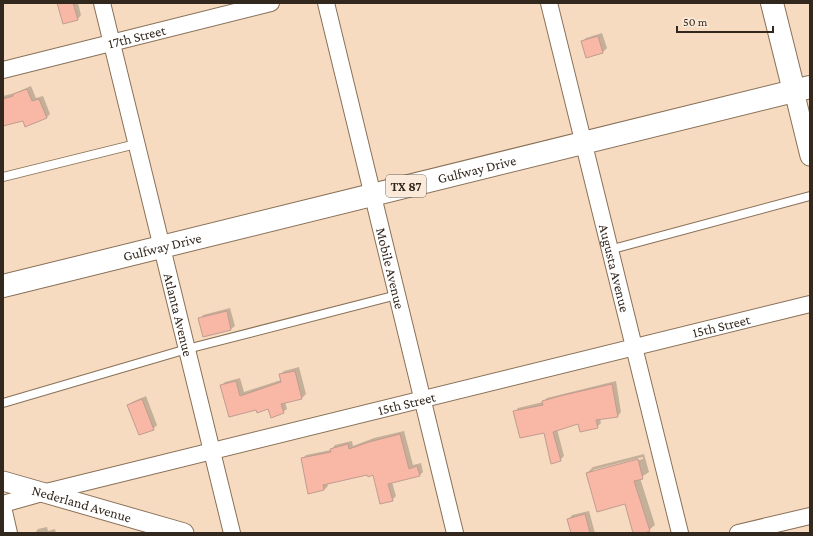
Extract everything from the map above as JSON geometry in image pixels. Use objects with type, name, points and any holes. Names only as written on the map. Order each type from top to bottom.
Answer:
[{"type":"main road","points":[[772,3],[802,89]]},
{"type":"main road","name":"Gulfway Drive","points":[[3,286],[802,89]]},
{"type":"street","name":"Atlanta Avenue","points":[[102,3],[232,533]]},
{"type":"street","name":"17th Street","points":[[3,70],[272,3]]},
{"type":"street","name":"Mobile Avenue","points":[[326,3],[422,400],[456,533]]},
{"type":"street","name":"Augusta Avenue","points":[[549,3],[680,533]]},
{"type":"street","points":[[802,89],[810,156]]},
{"type":"street","name":"15th Street","points":[[3,504],[42,493],[810,304]]},
{"type":"street","name":"Nederland Avenue","points":[[3,481],[184,533]]},
{"type":"street","points":[[3,507],[9,533]]},
{"type":"street","points":[[738,533],[810,516]]},
{"type":"lane","points":[[3,177],[136,144]]},
{"type":"lane","points":[[609,250],[810,196]]},
{"type":"lane","points":[[3,402],[187,349],[397,295]]},
{"type":"building","points":[[57,3],[73,3],[78,20],[63,24]]},
{"type":"building","points":[[598,36],[603,53],[586,58],[581,41]]},
{"type":"building","points":[[27,89],[32,101],[39,99],[47,118],[25,127],[23,121],[3,126],[3,99]]},
{"type":"building","points":[[227,311],[231,330],[203,337],[198,318]]},
{"type":"building","points":[[295,371],[302,399],[281,404],[284,413],[271,418],[268,409],[257,413],[256,410],[229,417],[220,385],[236,381],[240,396],[281,382],[279,374]]},
{"type":"building","points":[[612,384],[618,417],[596,420],[598,428],[580,432],[578,424],[553,432],[561,461],[551,464],[544,433],[520,438],[513,411],[543,405],[542,401]]},
{"type":"building","points":[[142,399],[154,430],[139,435],[127,405]]},
{"type":"building","points":[[400,434],[409,469],[417,466],[420,476],[388,484],[393,501],[380,504],[373,475],[323,485],[324,490],[308,494],[301,458],[331,452],[330,449],[348,444],[349,449]]},
{"type":"building","points":[[638,459],[643,479],[634,481],[650,531],[644,533],[633,533],[625,504],[597,512],[586,473]]},
{"type":"building","points":[[585,514],[590,533],[571,533],[567,519]]}]
